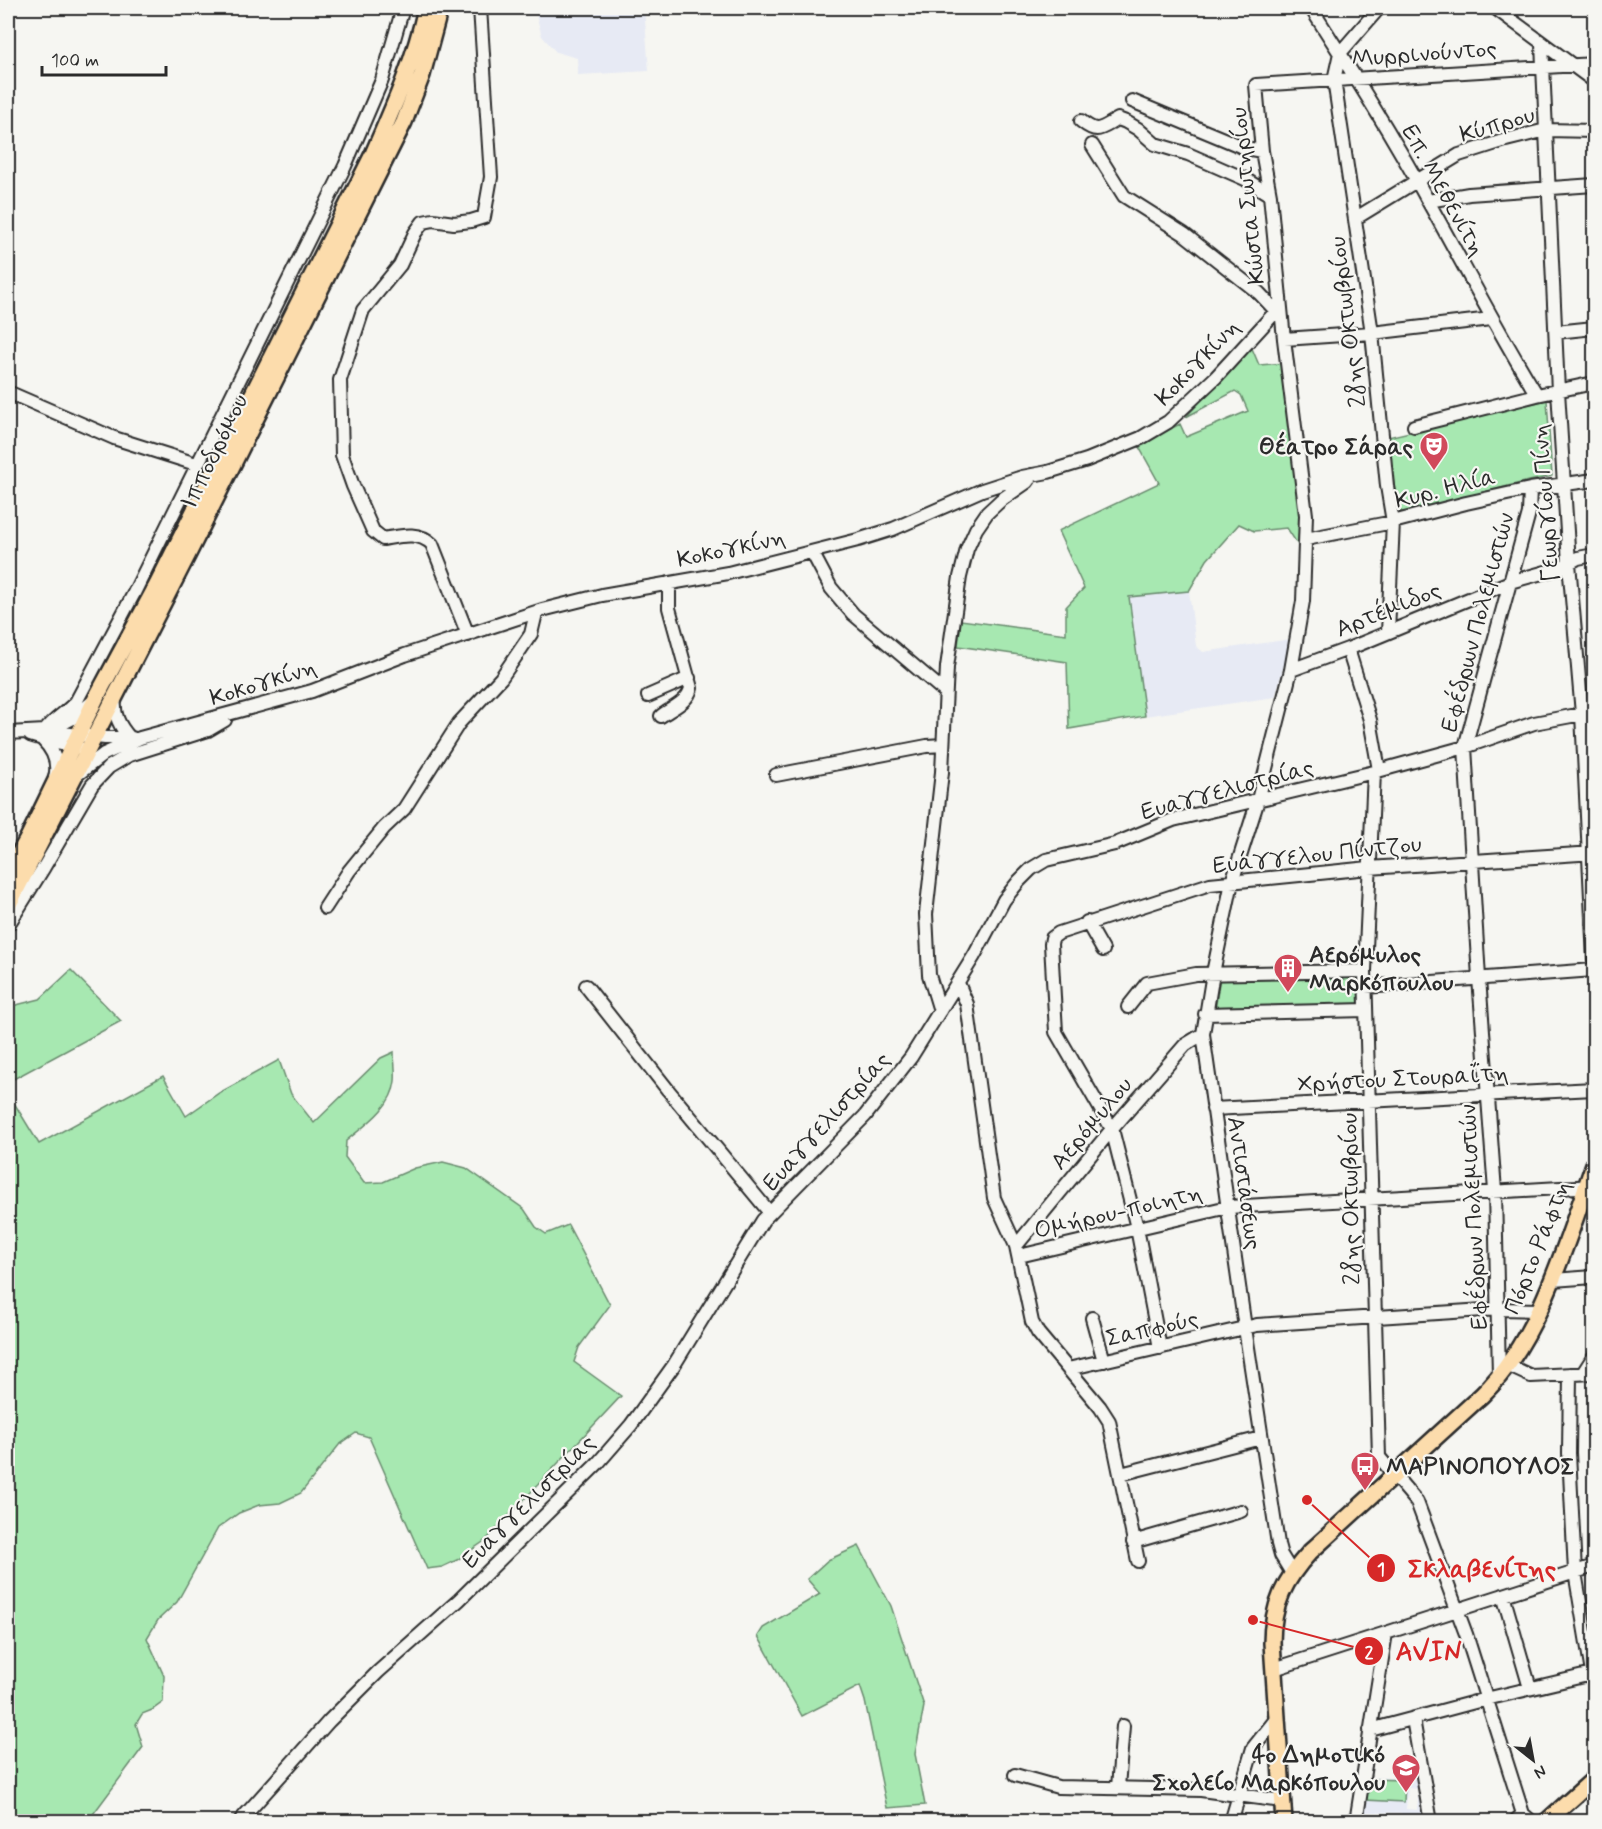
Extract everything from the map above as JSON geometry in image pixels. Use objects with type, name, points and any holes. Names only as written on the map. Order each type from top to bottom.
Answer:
[{"type":"main road","name":"Ιπποδρόμου","points":[[83,741],[96,698],[157,585],[373,154],[402,89],[422,29],[426,8]]},
{"type":"main road","name":"Ιπποδρόμου","points":[[8,906],[61,784],[83,741],[115,694],[188,554],[404,122],[422,75],[440,8]]},
{"type":"main road","name":"Ιπποδρόμου","points":[[8,874],[61,784]]},
{"type":"main road","name":"Πόρτο Ράφτη","points":[[1284,1821],[1272,1626],[1282,1591],[1292,1573],[1310,1552],[1482,1395],[1503,1371],[1539,1310],[1553,1280],[1591,1186],[1594,1164]]},
{"type":"main road","points":[[1546,1821],[1594,1779]]},
{"type":"street","points":[[43,735],[52,722],[68,711],[82,693],[133,595],[345,165],[382,80],[403,8]]},
{"type":"street","points":[[468,635],[432,544],[426,538],[418,535],[383,539],[372,531],[342,455],[340,380],[363,310],[400,265],[415,233],[423,222],[433,220],[454,223],[484,217],[491,177],[480,8]]},
{"type":"street","name":"Επ. Μεθενίτη","points":[[1311,8],[1357,78],[1428,201],[1491,319],[1537,394]]},
{"type":"street","points":[[1334,80],[1340,53],[1379,8]]},
{"type":"street","points":[[1495,8],[1594,81]]},
{"type":"street","points":[[1508,18],[1517,8]]},
{"type":"street","name":"Γεωργίου Πίνη","points":[[1542,44],[1558,391],[1591,854],[1594,959]]},
{"type":"street","name":"Μυρρινούντος","points":[[1256,85],[1594,64]]},
{"type":"street","name":"28ης Οκτωβρίου","points":[[1334,80],[1356,218],[1393,522],[1388,632]]},
{"type":"street","name":"Κώστα Σωτηρίου","points":[[1256,85],[1262,151],[1270,195],[1278,309],[1284,339],[1301,474],[1306,539],[1303,601],[1291,670],[1258,800]]},
{"type":"street","points":[[1132,101],[1245,148],[1262,151]]},
{"type":"street","points":[[1081,121],[1091,129],[1101,129],[1118,119],[1126,122],[1155,144],[1188,154],[1245,180],[1270,195]]},
{"type":"street","name":"Κύπρου","points":[[1356,218],[1459,155],[1546,130],[1594,130]]},
{"type":"street","points":[[1092,145],[1125,196],[1184,234],[1278,309]]},
{"type":"street","points":[[1428,201],[1468,194],[1594,185]]},
{"type":"street","name":"Κοκογκίνη","points":[[135,738],[312,691],[379,664],[582,599],[728,573],[893,529],[982,490],[1087,460],[1142,438],[1168,422],[1216,377],[1278,309]]},
{"type":"street","points":[[1284,339],[1371,333],[1491,319]]},
{"type":"street","points":[[1556,332],[1594,328]]},
{"type":"street","points":[[1414,426],[1537,394],[1594,383]]},
{"type":"street","points":[[8,392],[114,438],[196,464]]},
{"type":"street","points":[[940,1011],[929,975],[926,914],[943,745],[945,692],[960,577],[967,549],[976,529],[987,513],[1000,500],[1027,482],[1032,475]]},
{"type":"street","name":"Κυρ. Ηλία","points":[[1306,539],[1393,522],[1530,489],[1594,480]]},
{"type":"street","name":"Εφέδρων Πολεμιστών","points":[[1503,1371],[1495,1191],[1465,747],[1529,513],[1530,489]]},
{"type":"street","points":[[812,552],[825,579],[847,607],[945,692]]},
{"type":"street","name":"Αρτέμιδος","points":[[1291,670],[1510,582],[1560,568],[1578,558],[1594,555]]},
{"type":"street","points":[[661,716],[685,700],[691,688],[669,608],[669,583]]},
{"type":"street","points":[[325,908],[349,871],[384,828],[404,809],[459,723],[501,678],[531,634],[536,613]]},
{"type":"street","name":"28ης Οκτωβρίου","points":[[1348,649],[1371,720],[1377,771],[1369,868],[1365,987],[1378,1457],[1417,1502],[1457,1610],[1523,1819]]},
{"type":"street","points":[[648,696],[689,678]]},
{"type":"street","points":[[115,694],[115,713],[123,730],[135,738]]},
{"type":"street","points":[[43,735],[73,718],[96,698]]},
{"type":"street","name":"Ευαγγελιστρίας","points":[[239,1821],[378,1672],[459,1600],[598,1463],[631,1425],[674,1365],[763,1220],[865,1116],[911,1057],[958,983],[1008,893],[1031,869],[1046,860],[1115,844],[1173,820],[1377,771],[1465,747],[1534,723],[1582,714],[1594,707]]},
{"type":"street","points":[[8,925],[92,785],[109,767],[129,755],[208,729],[242,710]]},
{"type":"street","points":[[8,733],[21,732],[118,747]]},
{"type":"street","points":[[43,735],[56,763],[61,784],[91,763],[135,738]]},
{"type":"street","points":[[83,741],[135,738]]},
{"type":"street","points":[[776,775],[927,746],[943,745]]},
{"type":"street","name":"Αντιστάσεως","points":[[1258,800],[1232,882],[1203,1034],[1278,1544],[1281,1555],[1292,1573]]},
{"type":"street","name":"Ευάγγελου Πίντζου","points":[[1112,1129],[1056,1032],[1051,944],[1052,938],[1059,933],[1087,922],[1210,884],[1369,868],[1591,854]]},
{"type":"street","points":[[1087,922],[1103,950]]},
{"type":"street","points":[[1365,987],[1594,970]]},
{"type":"street","points":[[1128,1007],[1147,983],[1196,974],[1365,971]]},
{"type":"street","points":[[958,983],[967,1004],[994,1198],[1018,1251],[1032,1322],[1038,1333],[1106,1414],[1121,1474],[1138,1562]]},
{"type":"street","points":[[586,986],[770,1213]]},
{"type":"street","points":[[1205,1014],[1366,1010]]},
{"type":"street","name":"Αερόμυλου","points":[[1018,1251],[1112,1129],[1185,1045],[1203,1034]]},
{"type":"street","name":"Χρήστου Στουραΐτη","points":[[1214,1109],[1594,1089]]},
{"type":"street","points":[[1112,1129],[1137,1228],[1160,1348]]},
{"type":"street","name":"Ομήρου-ποιητη","points":[[1018,1251],[1137,1228],[1228,1207],[1591,1186]]},
{"type":"street","points":[[1553,1280],[1594,1277]]},
{"type":"street","name":"Σαπφούς","points":[[1068,1369],[1267,1323],[1499,1309],[1539,1310]]},
{"type":"street","points":[[1092,1318],[1104,1361]]},
{"type":"street","points":[[1503,1371],[1531,1376],[1589,1373],[1594,1356]]},
{"type":"street","points":[[1370,1730],[1530,1688],[1593,1679],[1575,1572],[1569,1453],[1570,1374]]},
{"type":"street","points":[[1121,1474],[1261,1438]]},
{"type":"street","points":[[1133,1542],[1241,1510]]},
{"type":"street","points":[[1274,1669],[1594,1566]]},
{"type":"street","points":[[1503,1595],[1530,1688]]},
{"type":"street","points":[[1356,1821],[1386,1633]]},
{"type":"street","points":[[1231,1821],[1253,1748],[1277,1719]]},
{"type":"street","points":[[1413,1719],[1431,1821]]},
{"type":"street","points":[[1118,1787],[1124,1726]]},
{"type":"street","points":[[1014,1774],[1058,1787],[1201,1790],[1282,1801]]},
{"type":"shaded area","points":[[534,8],[644,8],[649,71],[578,75],[577,58],[556,52],[542,36]]},
{"type":"shaded area","points":[[1189,591],[1196,646],[1203,652],[1291,639],[1275,697],[1145,716],[1129,597]]},
{"type":"shaded area","points":[[1365,1777],[1418,1779],[1426,1821],[1421,1821],[1420,1816],[1413,1816],[1413,1821],[1402,1821],[1401,1813],[1365,1812],[1365,1821],[1359,1822]],"holes":[[[1408,1788],[1419,1789],[1417,1810],[1406,1809]]]},
{"type":"green space","points":[[1251,346],[1259,365],[1285,363],[1304,542],[1298,545],[1287,528],[1254,531],[1239,524],[1207,560],[1189,591],[1129,597],[1145,716],[1069,729],[1067,662],[958,646],[961,620],[1066,634],[1066,607],[1084,588],[1058,531],[1159,483],[1138,445],[1180,424],[1186,437],[1248,411],[1241,395],[1235,391],[1186,417]]},
{"type":"green space","points":[[1547,400],[1552,476],[1404,513],[1397,509],[1388,437]]},
{"type":"green space","points":[[71,970],[121,1021],[8,1082],[8,1007],[40,999]]},
{"type":"green space","points":[[1360,974],[1361,1008],[1215,1011],[1220,976]]},
{"type":"green space","points":[[394,1052],[395,1081],[389,1100],[369,1122],[346,1141],[345,1157],[364,1183],[383,1182],[415,1168],[443,1162],[466,1168],[524,1209],[536,1227],[546,1234],[568,1225],[610,1305],[579,1347],[574,1362],[621,1396],[486,1540],[457,1560],[442,1567],[427,1569],[369,1437],[356,1433],[339,1445],[301,1493],[280,1503],[259,1505],[239,1513],[218,1528],[177,1602],[158,1620],[147,1638],[164,1676],[163,1702],[142,1714],[136,1724],[143,1747],[88,1821],[8,1821],[8,1093],[39,1144],[163,1076],[186,1116],[219,1093],[279,1060],[291,1094],[314,1123],[381,1058]]},
{"type":"green space","points":[[859,1546],[891,1606],[924,1706],[915,1754],[925,1805],[887,1808],[860,1686],[802,1716],[758,1636],[763,1628],[820,1594],[807,1579],[828,1560]]},
{"type":"green space","points":[[1366,1779],[1405,1780],[1404,1802],[1365,1800]]},
{"type":"place","name":"Θέατρο Σάρας","points":[[1434,472]]},
{"type":"place","name":"Αερόμυλος Μαρκόπουλου","points":[[1288,994]]},
{"type":"place","name":"ΜΑΡΙΝΟΠΟΥΛΟΣ","points":[[1365,1492]]},
{"type":"place","name":"Σκλαβενίτης","points":[[1307,1500]]},
{"type":"place","name":"AVIN","points":[[1253,1620]]},
{"type":"place","name":"4ο Δημοτικό Σχολείο Μαρκόπουλου","points":[[1406,1794]]}]
